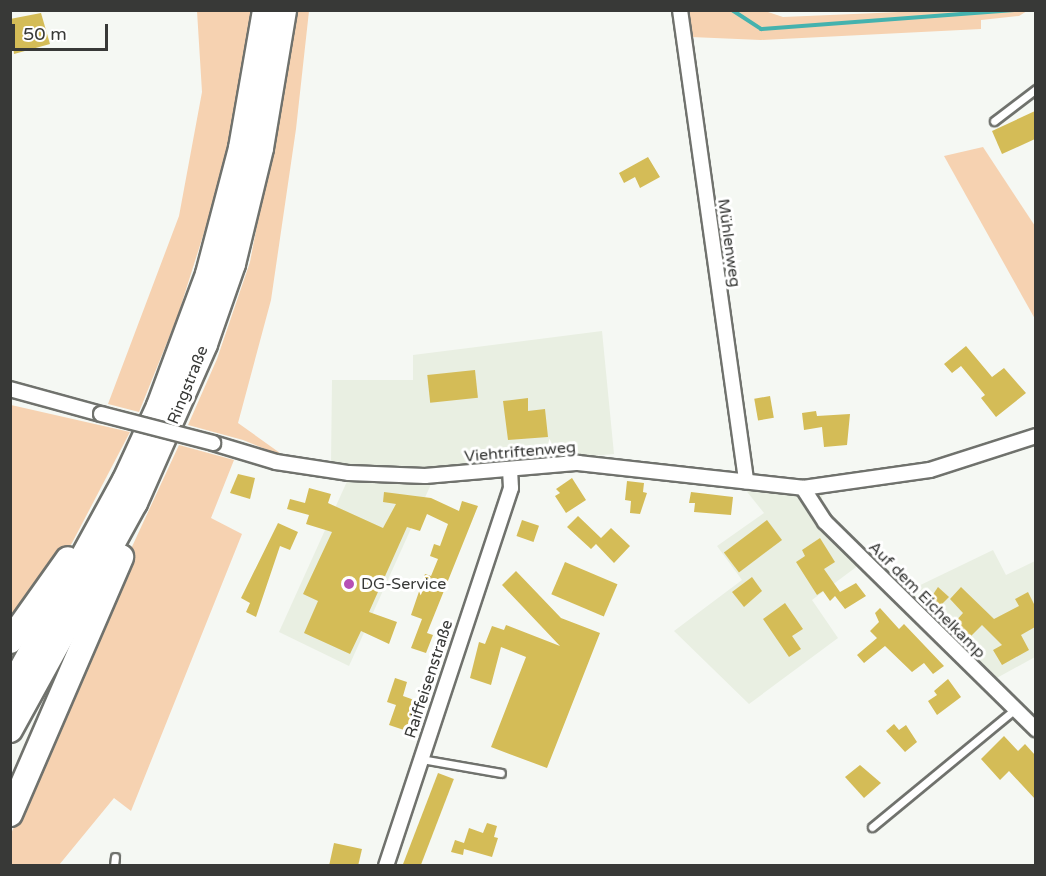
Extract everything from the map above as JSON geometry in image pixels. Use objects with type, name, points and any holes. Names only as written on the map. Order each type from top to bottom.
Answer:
[{"type":"highway","name":"Ringstraße","points":[[10,690],[125,480],[159,406],[208,274],[242,148],[265,10]]},
{"type":"highway","name":"Ringstraße","points":[[10,730],[135,502],[180,407],[233,264],[261,148],[284,10]]},
{"type":"highway","points":[[10,641],[88,530],[107,493],[125,480]]},
{"type":"highway","points":[[10,814],[126,545],[135,502]]},
{"type":"street","name":"Mühlenweg","points":[[680,10],[746,481]]},
{"type":"street","name":"Viehtriftenweg","points":[[10,389],[276,462],[349,473],[425,477],[578,463],[803,488],[919,473],[1035,436]]},
{"type":"street","name":"Raiffeisenstraße","points":[[386,866],[510,488],[510,469]]},
{"type":"street","name":"Auf dem Eichelkamp","points":[[803,488],[825,522],[1035,729]]},
{"type":"lane","points":[[994,121],[1035,89]]},
{"type":"lane","points":[[872,827],[1015,709]]},
{"type":"lane","points":[[421,759],[501,773]]},
{"type":"lane","points":[[114,866],[115,857]]},
{"type":"shaded area","points":[[197,11],[255,11],[230,150],[178,315],[139,412],[108,404],[179,216],[202,92]]},
{"type":"shaded area","points":[[293,11],[309,11],[296,129],[271,300],[238,423],[287,458],[243,440],[188,425],[217,359],[250,262],[286,71]]},
{"type":"shaded area","points":[[689,11],[765,11],[783,17],[924,11],[1027,11],[1019,16],[981,20],[981,29],[761,40],[691,37]]},
{"type":"shaded area","points":[[983,147],[1035,226],[1035,319],[944,156]]},
{"type":"shaded area","points":[[602,331],[614,454],[427,471],[331,464],[332,380],[413,380],[413,355]]},
{"type":"shaded area","points":[[11,405],[130,432],[72,543],[11,628]]},
{"type":"shaded area","points":[[179,445],[234,460],[211,518],[242,534],[131,811],[114,798],[59,865],[11,866],[11,834],[124,564]]},
{"type":"shaded area","points":[[349,477],[432,482],[349,666],[279,632]]},
{"type":"shaded area","points":[[744,488],[823,492],[821,503],[871,556],[812,600],[838,638],[749,704],[674,631],[742,580],[717,546],[764,513]]},
{"type":"shaded area","points":[[993,550],[1006,575],[1035,561],[1035,657],[995,679],[908,591]]},
{"type":"building","points":[[41,13],[50,44],[14,54],[10,19]]},
{"type":"building","points":[[1035,111],[1035,139],[1002,154],[992,131]]},
{"type":"building","points":[[648,157],[660,177],[640,188],[635,177],[624,183],[619,173]]},
{"type":"building","points":[[966,346],[992,377],[1004,368],[1026,393],[996,417],[981,398],[985,395],[961,366],[952,373],[944,364]]},
{"type":"building","points":[[475,370],[478,398],[430,403],[427,375]]},
{"type":"building","points":[[770,396],[774,418],[758,420],[754,399]]},
{"type":"building","points":[[528,398],[528,411],[545,409],[548,437],[508,440],[503,401]]},
{"type":"building","points":[[816,411],[817,416],[850,414],[847,445],[824,447],[822,427],[804,430],[802,413]]},
{"type":"building","points":[[238,474],[255,478],[250,499],[230,493]]},
{"type":"building","points":[[572,478],[586,500],[566,513],[555,496],[560,493],[556,489]]},
{"type":"building","points":[[627,481],[644,483],[643,492],[647,493],[640,514],[630,513],[631,501],[625,500]]},
{"type":"building","points":[[309,488],[331,494],[328,503],[383,528],[396,504],[383,502],[384,492],[431,498],[459,511],[462,501],[478,506],[427,633],[433,635],[426,653],[411,648],[422,619],[411,615],[425,574],[431,576],[438,559],[430,556],[434,544],[440,546],[448,524],[427,514],[420,531],[407,527],[369,612],[397,622],[389,644],[361,631],[350,654],[304,633],[318,601],[303,594],[332,532],[306,524],[309,515],[287,509],[290,499],[305,503]]},
{"type":"building","points":[[691,492],[733,497],[731,515],[694,512],[695,503],[689,503]]},
{"type":"building","points":[[578,516],[601,538],[611,528],[630,546],[614,563],[596,544],[591,549],[567,527]]},
{"type":"building","points":[[522,520],[539,526],[533,542],[516,536]]},
{"type":"building","points":[[767,520],[782,540],[739,572],[724,552]]},
{"type":"building","points":[[278,523],[298,532],[290,550],[280,546],[256,617],[246,612],[250,603],[241,598]]},
{"type":"building","points":[[820,538],[835,562],[824,569],[840,592],[856,583],[866,596],[845,609],[835,596],[830,601],[823,591],[817,595],[796,562],[805,556],[802,550]]},
{"type":"building","points":[[565,562],[617,584],[604,616],[551,594]]},
{"type":"building","points":[[516,571],[561,618],[600,633],[547,768],[491,747],[526,657],[501,647],[491,685],[470,678],[479,642],[485,644],[492,626],[504,630],[506,625],[560,646],[502,585]]},
{"type":"building","points":[[752,577],[762,591],[744,607],[732,592]]},
{"type":"building","points":[[938,587],[949,597],[939,607],[930,599]]},
{"type":"building","points":[[961,587],[994,619],[1019,606],[1015,599],[1028,592],[1035,606],[1035,627],[1021,635],[1029,650],[1002,665],[993,650],[1002,645],[982,625],[970,637],[955,622],[963,613],[950,599]]},
{"type":"building","points":[[785,603],[803,629],[792,636],[801,649],[789,657],[763,619]]},
{"type":"building","points":[[880,608],[899,629],[904,624],[944,666],[933,674],[924,663],[912,672],[885,646],[864,663],[857,655],[877,638],[870,631],[879,622],[875,613]]},
{"type":"building","points":[[395,678],[407,682],[403,696],[417,701],[407,731],[389,725],[396,705],[387,702]]},
{"type":"building","points":[[948,679],[961,697],[937,715],[928,701],[937,695],[934,691]]},
{"type":"building","points":[[894,724],[899,730],[906,725],[917,742],[905,752],[886,731]]},
{"type":"building","points":[[1004,736],[1018,751],[1025,744],[1035,755],[1035,799],[1009,771],[1000,780],[981,759]]},
{"type":"building","points":[[860,765],[881,783],[864,798],[845,777]]},
{"type":"building","points":[[438,773],[454,779],[421,866],[403,864]]},
{"type":"building","points":[[487,823],[497,826],[494,837],[498,838],[492,857],[464,849],[463,855],[451,852],[455,840],[464,843],[469,828],[483,833]]},
{"type":"building","points":[[334,843],[362,849],[358,866],[329,866]]},
{"type":"waterway","points":[[732,10],[761,29],[1014,10]]},
{"type":"place","name":"DG-Service","points":[[349,584]]}]
